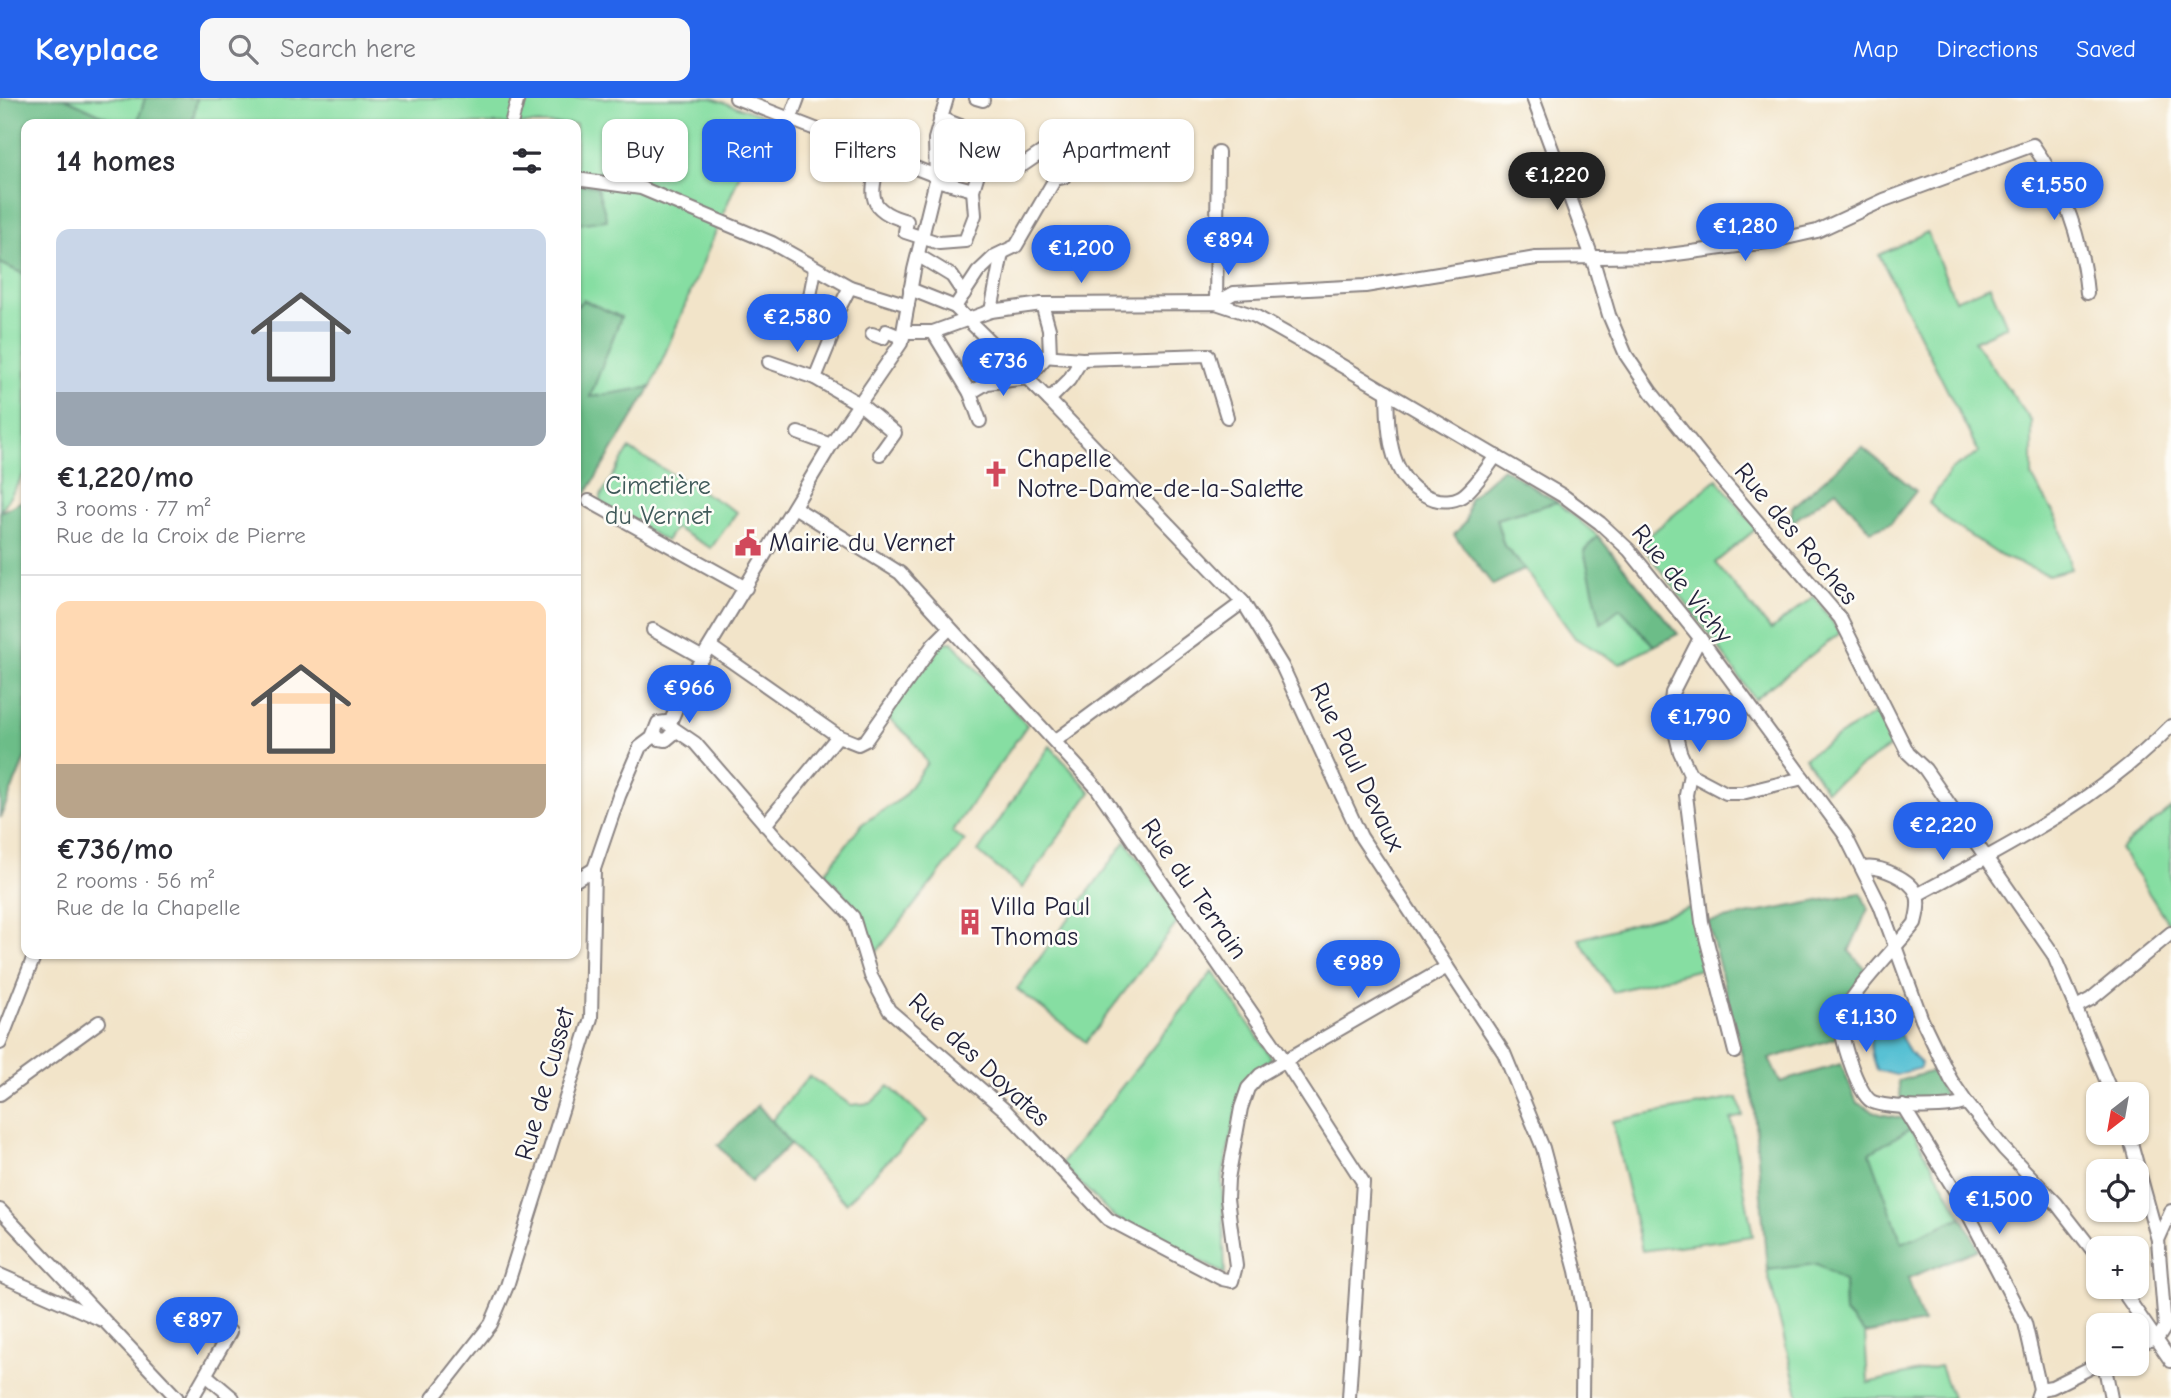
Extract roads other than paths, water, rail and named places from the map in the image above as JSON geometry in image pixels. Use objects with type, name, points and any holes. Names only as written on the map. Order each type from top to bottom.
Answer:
[{"type":"street","points":[[512,119],[518,98]]},
{"type":"street","points":[[736,98],[810,125]]},
{"type":"street","points":[[791,117],[798,98]]},
{"type":"street","points":[[944,119],[940,118],[947,98]]},
{"type":"street","name":"Rue des Roches","points":[[1533,98],[1626,355],[1651,392],[1714,471],[1803,571],[1840,618],[1908,752],[1925,769],[2053,954],[2107,1082]]},
{"type":"street","points":[[1218,152],[1216,303],[1234,293],[1365,286],[1536,258],[1710,252],[1817,231],[1884,200],[2033,145],[2047,166],[2068,210],[2084,259],[2087,293]]},
{"type":"street","points":[[581,180],[641,188],[727,221],[850,287],[908,305]]},
{"type":"street","points":[[874,182],[873,201],[889,216],[908,220],[905,232],[923,241],[965,241],[975,215],[973,190],[975,182]]},
{"type":"street","points":[[904,335],[910,289],[935,182]]},
{"type":"street","points":[[948,182],[973,190]]},
{"type":"street","points":[[910,289],[955,307],[978,272],[1002,253],[1016,246],[1053,182]]},
{"type":"street","points":[[991,312],[1002,253]]},
{"type":"street","points":[[919,256],[953,276],[964,294]]},
{"type":"street","points":[[815,269],[805,323],[829,328]]},
{"type":"street","points":[[815,378],[831,339],[829,328],[850,287]]},
{"type":"street","points":[[1244,312],[1251,293]]},
{"type":"street","points":[[970,393],[988,383],[1027,378],[1049,356],[1049,330],[1042,303]]},
{"type":"street","name":"Rue de Vichy","points":[[933,332],[965,318],[1042,303],[1216,303],[1244,312],[1387,392],[1565,497],[1600,523],[1657,582],[1845,835],[1864,868],[1922,1020],[1966,1102],[2004,1149],[2056,1203],[2086,1242]]},
{"type":"street","name":"Rue Paul Devaux","points":[[955,307],[1049,400],[1243,603],[1282,666],[1361,837],[1504,1053],[1549,1165],[1576,1271],[1583,1308],[1582,1398]]},
{"type":"street","points":[[872,334],[883,338],[886,331],[904,335],[933,332],[970,393],[980,421]]},
{"type":"street","name":"Rue de Cusset","points":[[433,1398],[491,1324],[507,1286],[581,1056],[591,1018],[594,869],[640,747],[665,731],[686,685],[831,445],[861,405],[904,335]]},
{"type":"street","points":[[1008,360],[1017,354],[1082,359],[1208,355],[1227,417]]},
{"type":"street","points":[[1049,400],[1069,380],[1082,359]]},
{"type":"street","points":[[769,362],[815,378],[861,405],[895,433],[880,454]]},
{"type":"street","points":[[1387,392],[1388,438],[1398,469],[1424,496],[1452,500],[1464,495],[1496,456]]},
{"type":"street","points":[[798,433],[831,445]]},
{"type":"street","points":[[590,501],[746,588]]},
{"type":"street","name":"Rue du Terrain","points":[[794,507],[900,573],[1097,788],[1285,1061],[1363,1182],[1349,1398]]},
{"type":"street","points":[[1055,741],[1243,603]]},
{"type":"street","points":[[711,646],[838,736],[858,744],[866,740],[933,645],[949,629]]},
{"type":"street","points":[[653,630],[704,658]]},
{"type":"street","points":[[1700,638],[1672,693],[1670,711],[1680,752],[1690,774],[1686,795],[1702,922],[1735,1052]]},
{"type":"street","points":[[1917,895],[2070,811],[2134,763],[2171,726]]},
{"type":"street","name":"Rue des Doyates","points":[[665,731],[701,750],[765,825],[853,917],[871,976],[889,1010],[1006,1111],[1108,1219],[1222,1279],[1232,1281],[1236,1266],[1227,1199],[1241,1108],[1248,1088],[1261,1075],[1285,1061]]},
{"type":"street","points":[[765,825],[838,736]]},
{"type":"street","points":[[1690,774],[1726,793],[1742,793],[1803,778]]},
{"type":"street","points":[[1864,868],[1894,875],[1917,895]]},
{"type":"street","points":[[581,877],[594,869]]},
{"type":"street","points":[[1917,895],[1915,923],[1850,1002],[1842,1017],[1841,1032],[1856,1078],[1868,1099],[1882,1107],[1966,1102]]},
{"type":"street","points":[[2076,1007],[2091,999],[2171,933]]},
{"type":"street","points":[[0,1043],[33,959]]},
{"type":"street","points":[[1285,1061],[1447,967]]},
{"type":"street","points":[[0,1094],[99,1023]]},
{"type":"street","points":[[1903,1106],[1962,1202],[2025,1323],[2038,1393],[2086,1371]]},
{"type":"street","points":[[2132,1145],[2158,1240],[2165,1327],[2149,1340]]},
{"type":"street","points":[[0,1210],[177,1398]]},
{"type":"street","points":[[2158,1240],[2171,1211]]},
{"type":"street","points":[[0,1275],[83,1314],[104,1320]]},
{"type":"street","points":[[2128,1299],[2171,1361]]},
{"type":"street","points":[[192,1398],[230,1332]]},
{"type":"street","points":[[206,1375],[233,1398]]},
{"type":"street","points":[[2105,1376],[2111,1398]]},
{"type":"water","points":[[1887,1007],[1909,1052],[1921,1063],[1920,1068],[1896,1075],[1876,1070],[1871,1037]]},
{"type":"place","name":"Chapelle Notre-Dame-de-la-Salette","points":[[996,474]]},
{"type":"place","name":"Mairie du Vernet","points":[[748,543]]},
{"type":"place","name":"Villa Paul Thomas","points":[[970,922]]},
{"type":"park label","name":"Cimetière du Vernet","points":[[658,501]]}]
